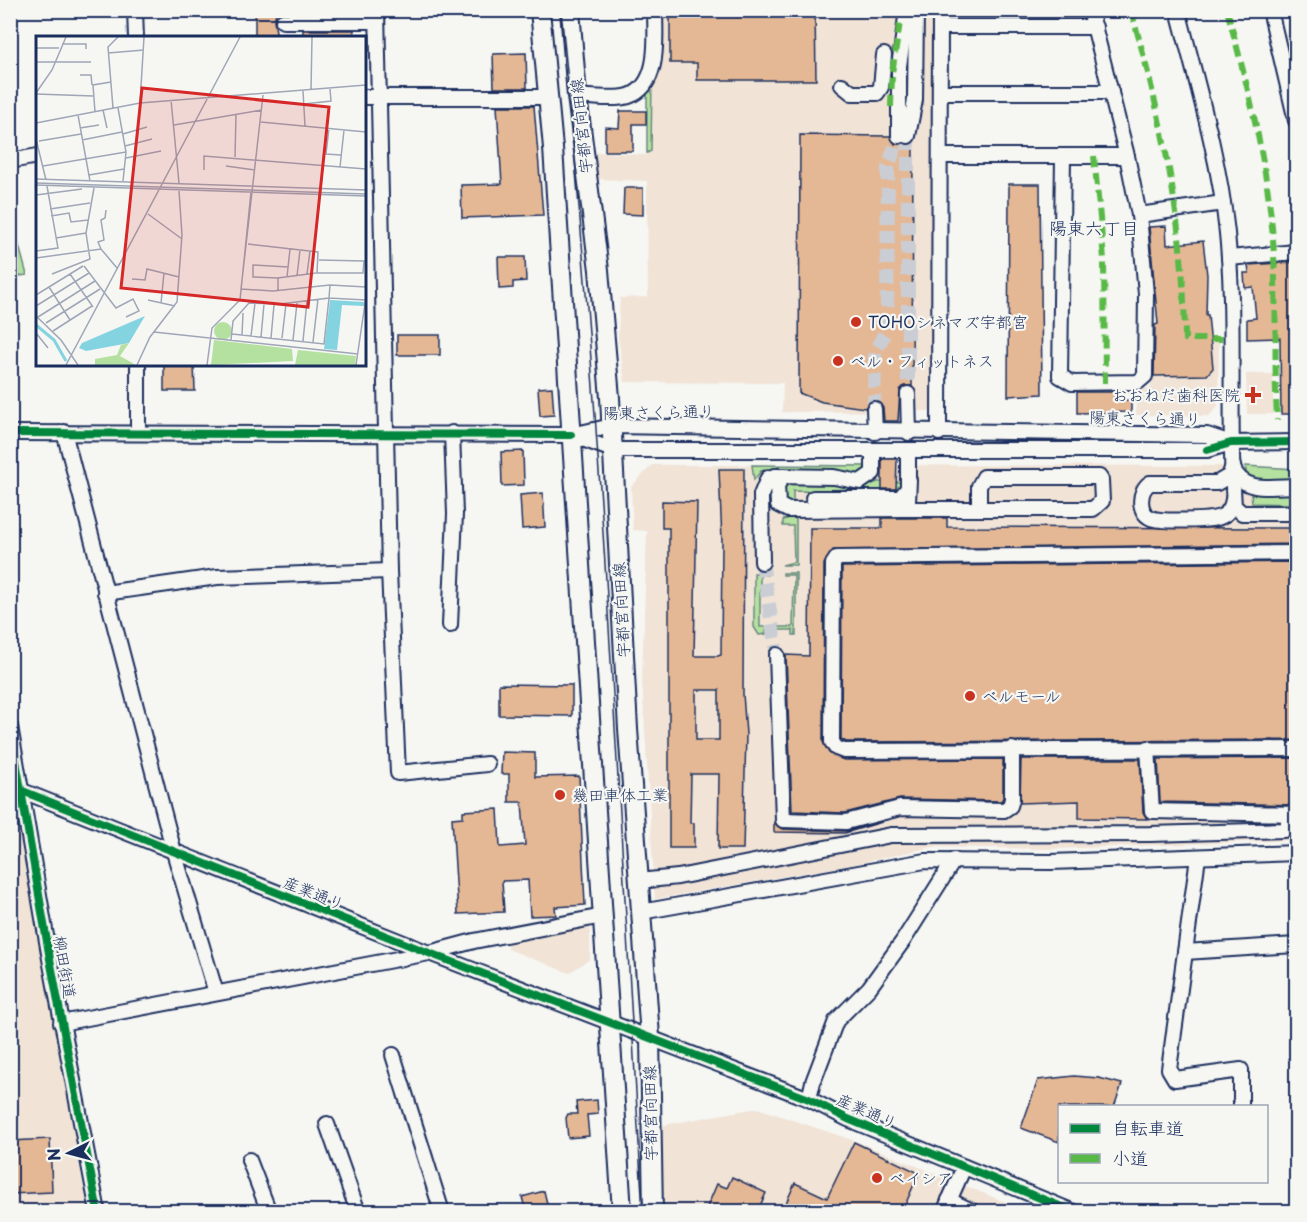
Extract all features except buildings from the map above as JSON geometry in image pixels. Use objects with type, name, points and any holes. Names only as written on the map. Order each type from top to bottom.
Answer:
[{"type":"main road","name":"宇都宮向田線","points":[[540,10],[550,97],[622,1212]]},
{"type":"main road","name":"宇都宮向田線","points":[[570,10],[577,96],[599,270],[612,426],[650,1037],[653,1212]]},
{"type":"street","points":[[135,10],[136,36]]},
{"type":"street","points":[[577,96],[628,96],[637,92],[655,64],[655,10]]},
{"type":"street","points":[[907,10],[899,66],[903,136],[915,100],[916,10]]},
{"type":"street","points":[[939,433],[940,10]]},
{"type":"street","points":[[1063,156],[1060,376],[1072,383],[1138,382],[1145,376],[1146,294],[1139,215],[1127,156],[1090,10]]},
{"type":"street","points":[[1178,10],[1205,111],[1223,203],[1229,258],[1231,442],[1235,509],[1242,513],[1296,513]]},
{"type":"street","points":[[1269,10],[1292,76],[1296,121]]},
{"type":"street","points":[[283,21],[377,16],[371,97],[398,773],[487,764]]},
{"type":"street","points":[[940,27],[1095,27]]},
{"type":"street","points":[[842,85],[852,93],[877,93],[881,87],[884,56]]},
{"type":"street","points":[[940,92],[1111,93]]},
{"type":"street","points":[[371,97],[550,97]]},
{"type":"street","points":[[10,161],[36,156]]},
{"type":"street","points":[[940,156],[1127,156]]},
{"type":"street","points":[[1139,215],[1223,203]]},
{"type":"street","points":[[1229,258],[1296,252]]},
{"type":"street","points":[[138,366],[138,432]]},
{"type":"street","points":[[908,394],[909,433]]},
{"type":"street","points":[[874,409],[875,432]]},
{"type":"street","name":"陽東さくら通り","points":[[571,435],[612,426],[909,433],[1207,435],[1231,442],[1296,442]]},
{"type":"street","points":[[64,432],[174,852],[216,993]]},
{"type":"street","points":[[10,433],[386,432],[571,435]]},
{"type":"street","points":[[450,625],[455,514],[452,433]]},
{"type":"street","name":"陽東さくら通り","points":[[571,435],[613,450],[1207,450],[1231,442]]},
{"type":"street","points":[[762,562],[761,504],[764,485],[768,478],[834,477],[860,482],[871,477],[873,473],[873,451]]},
{"type":"street","points":[[908,451],[909,507]]},
{"type":"street","points":[[1233,466],[1239,479],[1253,486],[1296,486]]},
{"type":"street","points":[[1233,466],[1229,476],[1217,483],[1150,483],[1143,489],[1141,500],[1143,511],[1150,518],[1175,519],[1219,518],[1230,509],[1233,499]]},
{"type":"street","points":[[784,476],[777,485],[778,505],[783,509],[909,507],[979,509],[1093,509],[1102,501],[1101,480],[1099,477],[984,477],[979,486],[979,509]]},
{"type":"street","points":[[813,498],[900,498],[904,495],[909,480]]},
{"type":"street","points":[[1296,553],[837,558],[833,564],[832,742],[836,748],[844,751],[1296,749]]},
{"type":"street","points":[[105,593],[217,577],[389,571]]},
{"type":"street","points":[[777,655],[783,820],[846,822],[900,808],[1004,810],[1010,806],[1012,799],[1012,749]]},
{"type":"street","name":"柳田街道","points":[[10,726],[16,788],[98,1212]]},
{"type":"street","points":[[639,881],[678,877],[891,835],[1150,834],[1284,830],[1288,827],[1292,817],[1152,811],[1148,748]]},
{"type":"street","name":"産業通り","points":[[16,788],[429,953],[809,1099],[848,1119],[1068,1210]]},
{"type":"street","points":[[641,912],[925,861],[1051,862],[1296,853]]},
{"type":"street","points":[[1198,857],[1169,1069],[1175,1079],[1241,1070],[1241,1105]]},
{"type":"street","points":[[809,1099],[836,1021],[876,979],[954,860]]},
{"type":"street","points":[[61,1023],[429,953],[474,941],[603,916]]},
{"type":"street","points":[[1185,952],[1296,945]]},
{"type":"street","points":[[393,1055],[442,1212]]},
{"type":"street","points":[[327,1124],[358,1212]]},
{"type":"street","points":[[249,1160],[269,1212]]},
{"type":"street","points":[[964,1167],[947,1206],[974,1212]]},
{"type":"shaded area","points":[[659,11],[933,11],[932,411],[782,412],[783,383],[625,382],[618,337],[620,298],[648,297],[647,181],[597,179],[594,152],[647,155],[647,86]]},
{"type":"shaded area","points":[[1219,342],[1218,406],[1209,416],[1136,415],[1136,389],[1151,388],[1151,344]]},
{"type":"shaded area","name":"おおねだ歯科医院","points":[[1246,374],[1273,374],[1273,414],[1247,414]]},
{"type":"shaded area","name":"ベルモール","points":[[652,465],[1251,466],[1296,469],[1296,840],[1053,849],[932,847],[856,864],[655,899],[642,679],[647,531],[633,530],[631,487]]},
{"type":"shaded area","points":[[10,798],[13,799],[88,1211],[11,1211]]},
{"type":"shaded area","points":[[590,925],[590,959],[569,973],[508,949],[507,941]]},
{"type":"shaded area","points":[[757,1108],[855,1141],[1027,1211],[664,1211],[659,1126]]},
{"type":"green space","points":[[140,11],[180,11],[180,15],[140,15]]},
{"type":"green space","points":[[652,78],[651,151],[647,153],[647,86]]},
{"type":"green space","points":[[18,242],[27,275],[11,277],[11,243]]},
{"type":"green space","points":[[752,465],[869,466],[866,474],[854,476],[832,470],[768,469],[761,471],[754,480]]},
{"type":"green space","points":[[1245,466],[1296,469],[1296,481],[1254,480],[1247,476]]},
{"type":"green space","points":[[822,480],[863,487],[878,482],[902,482],[900,493],[793,491],[793,504],[784,501],[783,487],[786,481]]},
{"type":"green space","points":[[1296,492],[1296,504],[1252,503],[1251,493]]},
{"type":"green space","points":[[796,516],[796,565],[782,565],[794,562],[793,526],[783,526],[783,520]]},
{"type":"green space","points":[[754,573],[768,573],[760,575],[760,627],[793,627],[794,575],[783,575],[783,573],[796,573],[796,635],[793,635],[793,630],[766,630],[766,634],[759,635],[754,627]]},
{"type":"tunnel","points":[[874,409],[875,352],[887,329],[888,167],[899,136]]},
{"type":"tunnel","points":[[908,136],[908,394]]},
{"type":"tunnel","points":[[762,562],[777,655]]},
{"type":"tram line","points":[[561,10],[598,460],[643,1212]]},
{"type":"marked path","points":[[891,107],[892,73],[902,10]]},
{"type":"marked path","points":[[1131,10],[1153,92],[1170,173],[1181,254],[1185,339],[1222,339]]},
{"type":"marked path","points":[[1227,10],[1263,163],[1272,225],[1277,420]]},
{"type":"marked path","points":[[1094,156],[1104,259],[1105,383]]},
{"type":"cycle path","points":[[10,433],[571,435]]},
{"type":"cycle path","points":[[1207,450],[1231,443],[1296,442]]},
{"type":"cycle path","points":[[10,726],[50,959],[98,1212]]},
{"type":"cycle path","points":[[10,786],[429,953],[809,1099],[848,1119],[1074,1212]]},
{"type":"place","name":"TOHOシネマズ宇都宮","points":[[856,322]]},
{"type":"place","name":"ベル・フィットネス","points":[[838,361]]},
{"type":"place","name":"おおねだ歯科医院","points":[[1253,395]]},
{"type":"place","name":"ベルモール","points":[[970,696]]},
{"type":"place","name":"幾田車体工業","points":[[560,795]]},
{"type":"place","name":"ベイシア","points":[[877,1178]]},
{"type":"district","name":"陽東六丁目","points":[[1094,229]]}]
